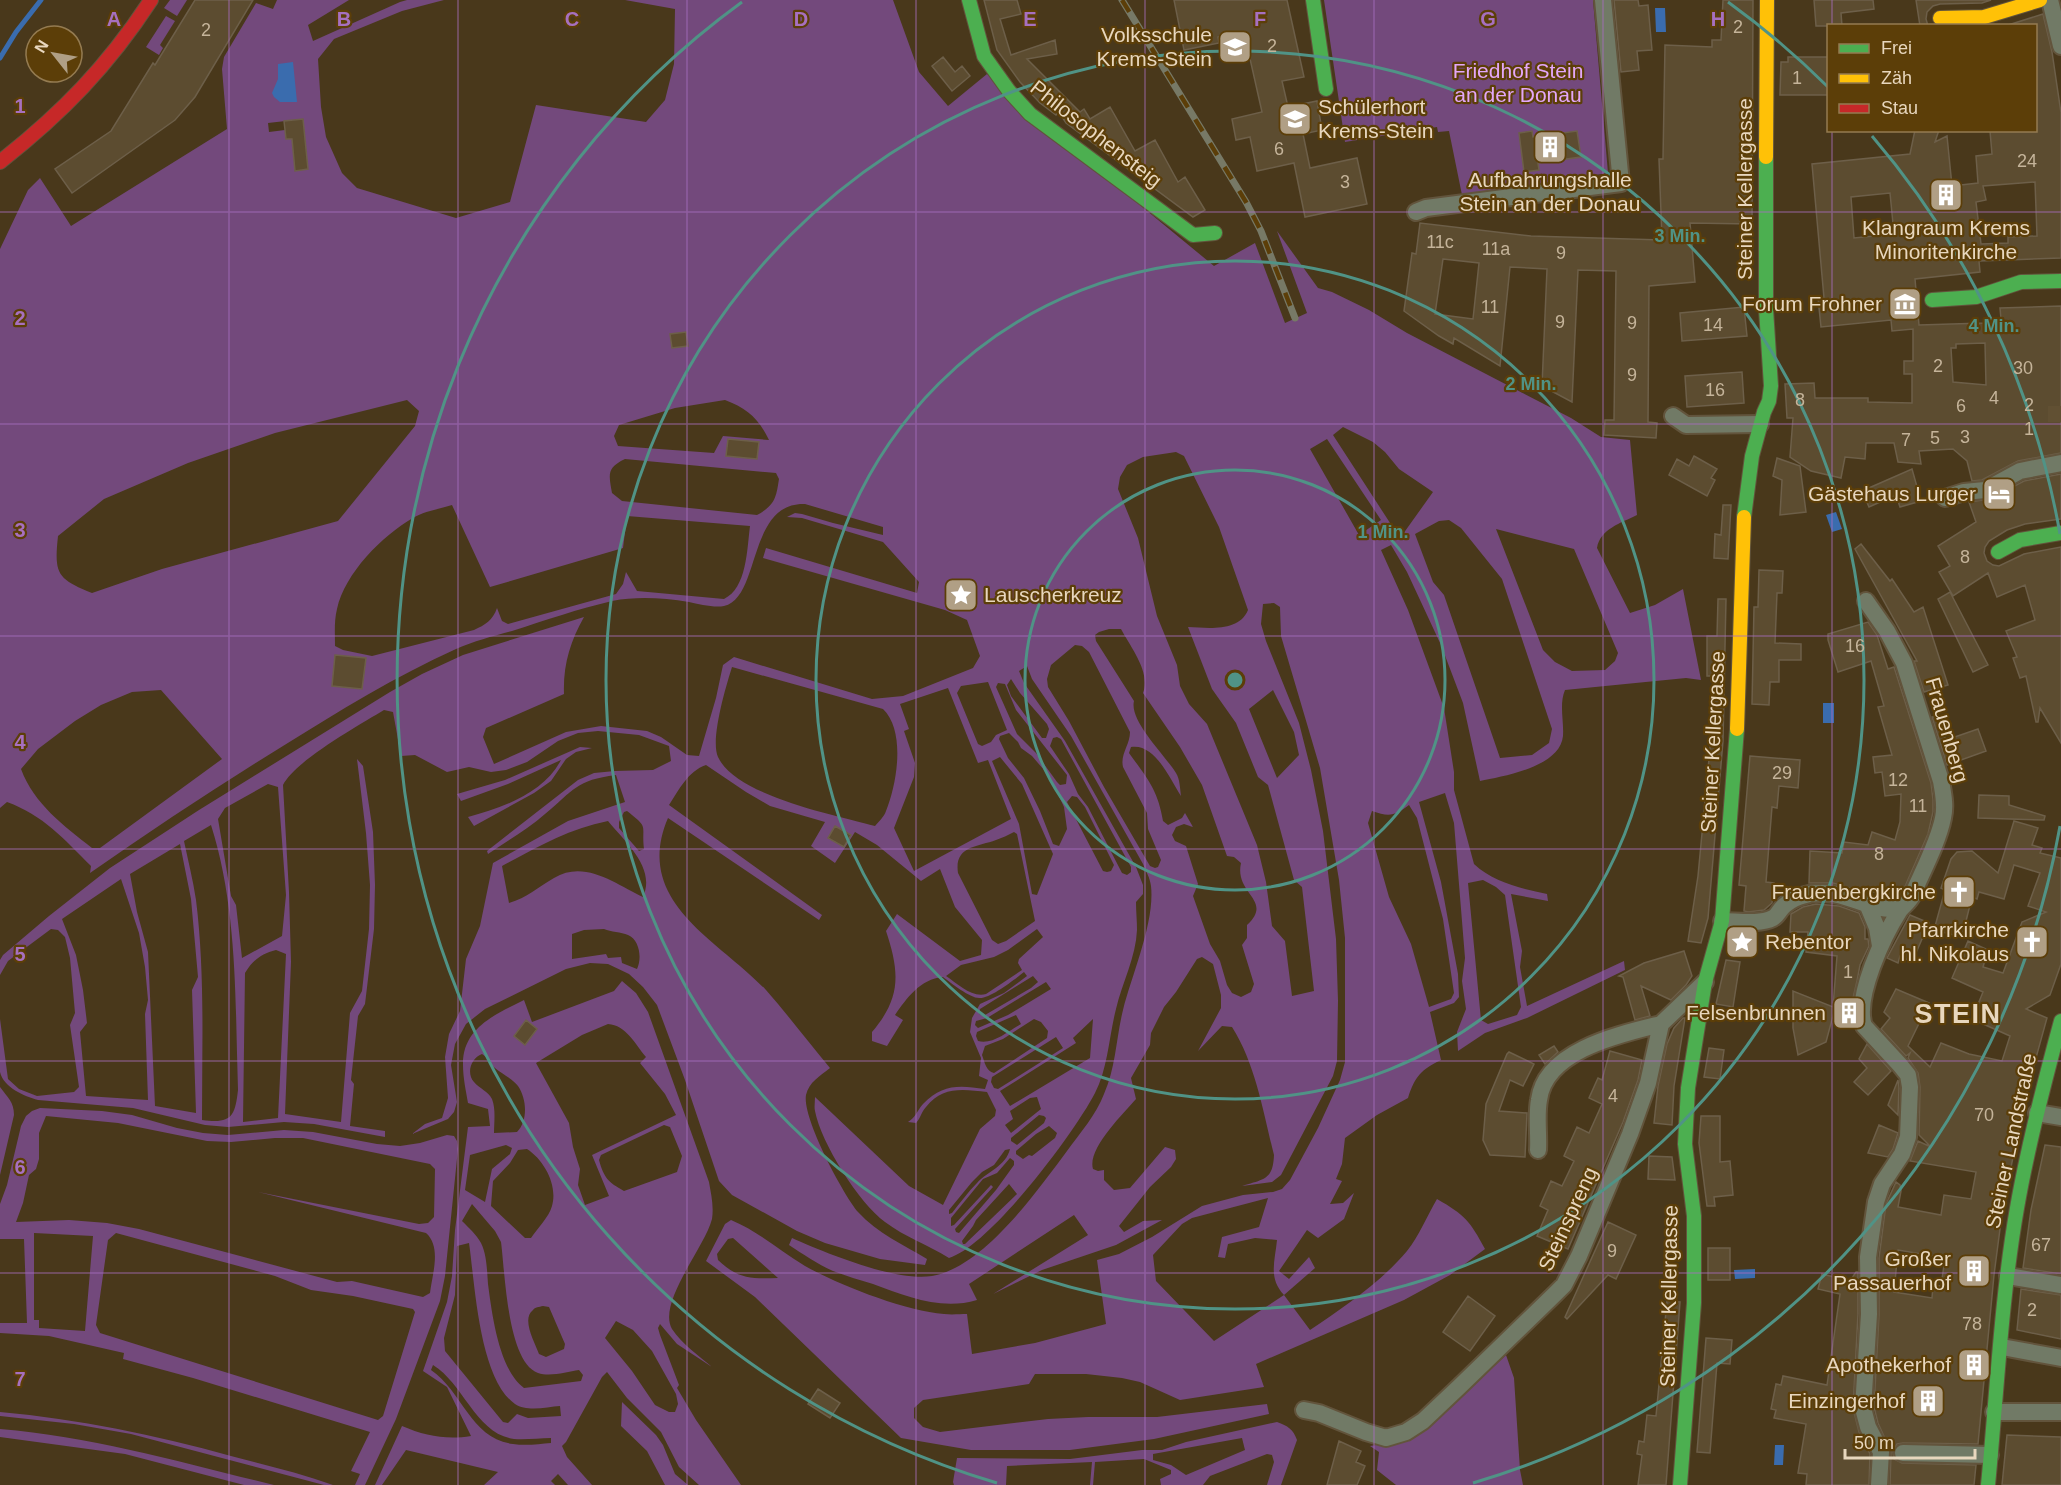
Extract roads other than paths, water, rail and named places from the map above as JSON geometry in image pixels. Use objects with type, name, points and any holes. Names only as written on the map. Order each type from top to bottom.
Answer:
[{"type":"street","points":[[0,162],[45,124],[103,67],[151,0]]},
{"type":"street","name":"Philosophensteig","points":[[969,0],[984,56],[1009,91],[1030,114],[1193,235],[1215,233]]},
{"type":"street","points":[[1313,0],[1326,89]]},
{"type":"street","points":[[1416,212],[1426,208],[1621,183],[1603,0]]},
{"type":"street","name":"Steiner Kellergasse","points":[[1680,1485],[1694,1303],[1694,1216],[1685,1144],[1688,1088],[1705,982],[1722,921],[1737,742],[1745,505],[1752,456],[1760,424],[1769,401],[1771,386],[1766,309],[1767,0]]},
{"type":"street","points":[[1940,18],[1984,17],[2040,0]]},
{"type":"street","points":[[2050,0],[2061,46]]},
{"type":"street","points":[[1932,300],[1976,297],[2021,282],[2061,281]]},
{"type":"street","points":[[1673,416],[1686,425],[1760,424]]},
{"type":"street","points":[[1944,498],[1964,492],[1985,490],[2020,471],[2061,463]]},
{"type":"street","points":[[1998,552],[2007,544],[2022,539],[2061,533]]},
{"type":"street","name":"Frauenberg","points":[[1866,601],[1887,631],[1904,663],[1941,781],[1944,799],[1944,817],[1940,831],[1912,896],[1901,908],[1880,946],[1861,1005],[1864,1026],[1908,1075],[1910,1087],[1908,1137],[1902,1154],[1882,1184],[1876,1202],[1868,1257],[1869,1314],[1863,1408],[1868,1427],[1890,1453]]},
{"type":"street","points":[[1722,921],[1765,921],[1775,917],[1789,901],[1817,892],[1851,897],[1880,909],[1901,908]]},
{"type":"street","points":[[1867,904],[1877,928],[1880,946]]},
{"type":"street","points":[[1538,1150],[1539,1099],[1546,1077],[1561,1061],[1623,1033],[1661,1024],[1705,982]]},
{"type":"street","name":"Steiner Landstraße","points":[[1988,1485],[2008,1276],[2017,1208],[2037,1113],[2054,1068],[2061,1022]]},
{"type":"street","name":"Steinspreng","points":[[1304,1410],[1319,1413],[1386,1438],[1406,1432],[1423,1421],[1460,1388],[1564,1285],[1579,1256],[1630,1134],[1648,1083],[1661,1024]]},
{"type":"street","points":[[2037,1113],[2061,1117]]},
{"type":"street","points":[[2008,1276],[2061,1285]]},
{"type":"street","points":[[2002,1347],[2061,1358]]},
{"type":"street","points":[[1994,1412],[2061,1412]]},
{"type":"street","points":[[1879,1485],[1890,1453],[1990,1455]]},
{"type":"water","points":[[1655,8],[1665,8],[1666,32],[1656,32]]},
{"type":"water","points":[[293,62],[297,102],[280,102],[272,93],[278,79],[278,64]]},
{"type":"water","points":[[1836,512],[1842,529],[1832,532],[1826,515]]},
{"type":"water","points":[[1823,703],[1834,703],[1834,723],[1823,723]]},
{"type":"water","points":[[1755,1269],[1755,1278],[1735,1279],[1734,1270]]},
{"type":"water","points":[[1775,1445],[1784,1445],[1783,1465],[1774,1465]]},
{"type":"waterway","points":[[0,58],[16,32],[41,0]]},
{"type":"tunnel","points":[[2048,414],[2061,414]]},
{"type":"railway","points":[[1122,0],[1246,202],[1261,231],[1295,318]]},
{"type":"place","name":"Volksschule Krems-Stein","points":[[1235,47]]},
{"type":"place","name":"Schülerhort Krems-Stein","points":[[1295,119]]},
{"type":"place","name":"Aufbahrungshalle Stein an der Donau","points":[[1550,147]]},
{"type":"place","name":"Klangraum Krems Minoritenkirche","points":[[1946,195]]},
{"type":"place","name":"Forum Frohner","points":[[1905,304]]},
{"type":"place","name":"Gästehaus Lurger","points":[[1999,494]]},
{"type":"place","name":"Lauscherkreuz","points":[[961,595]]},
{"type":"place","name":"Frauenbergkirche","points":[[1959,892]]},
{"type":"place","name":"Rebentor","points":[[1742,942]]},
{"type":"place","name":"Pfarrkirche hl. Nikolaus","points":[[2032,942]]},
{"type":"place","name":"Felsenbrunnen","points":[[1849,1013]]},
{"type":"place","name":"Großer Passauerhof","points":[[1974,1271]]},
{"type":"place","name":"Apothekerhof","points":[[1974,1365]]},
{"type":"place","name":"Einzingerhof","points":[[1928,1401]]},
{"type":"district","name":"STEIN","points":[[1958,1014]]},
{"type":"park label","name":"Friedhof Stein an der Donau","points":[[1518,83]]}]
